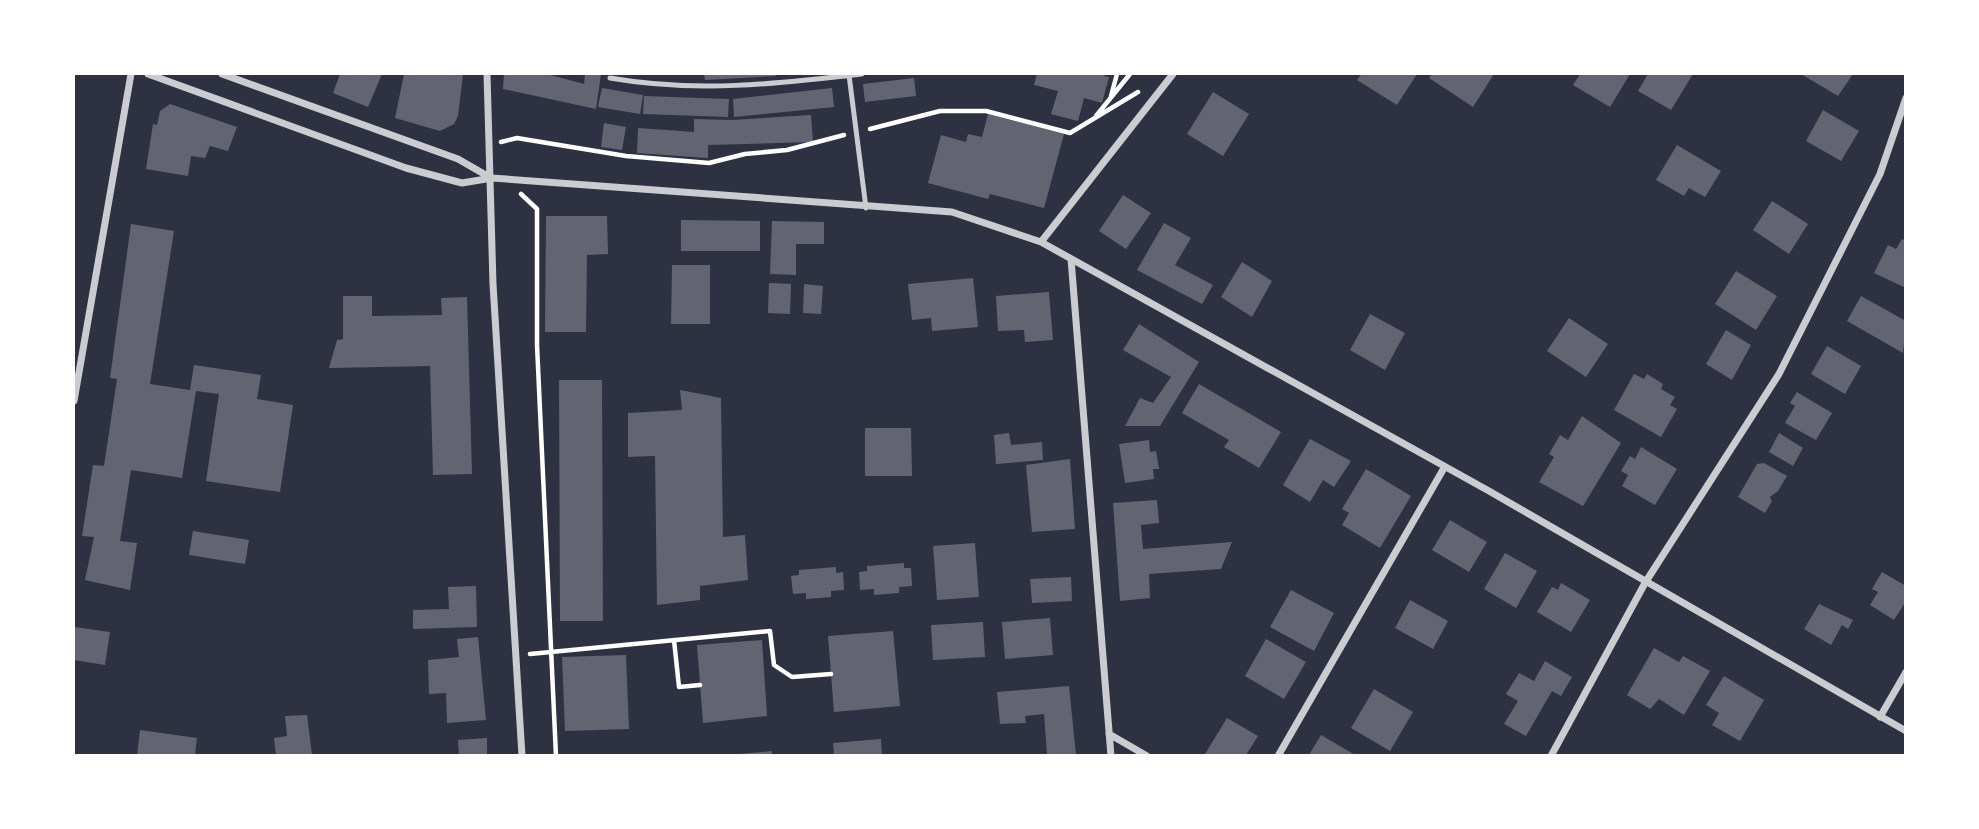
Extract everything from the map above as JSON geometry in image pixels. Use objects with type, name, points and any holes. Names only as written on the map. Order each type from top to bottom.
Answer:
[{"type":"street","points":[[74,401],[131,74]]},
{"type":"street","points":[[148,74],[407,168],[462,183],[492,178],[866,208],[952,212],[1041,242],[1906,731]]},
{"type":"street","points":[[222,74],[458,159],[492,178]]},
{"type":"street","points":[[487,74],[493,284],[522,755]]},
{"type":"street","points":[[1041,242],[1173,74]]},
{"type":"street","points":[[1551,755],[1645,583],[1779,374],[1880,174],[1906,98]]},
{"type":"street","points":[[1071,259],[1111,755]]},
{"type":"street","points":[[1278,755],[1444,468]]},
{"type":"street","points":[[1880,717],[1906,672]]},
{"type":"street","points":[[1109,734],[1147,755]]},
{"type":"lane","points":[[610,78],[649,85],[723,88],[862,74]]},
{"type":"lane","points":[[849,75],[866,208]]},
{"type":"path","points":[[1111,98],[1117,74]]},
{"type":"path","points":[[1093,119],[1130,74]]},
{"type":"path","points":[[488,146],[517,138],[626,156],[709,163],[746,154],[787,150],[940,111],[986,111],[1070,133],[1143,89]]},
{"type":"path","points":[[518,180],[522,198],[537,209],[537,345],[556,755]]},
{"type":"path","points":[[516,656],[770,631],[774,665],[792,677],[831,674]]},
{"type":"path","points":[[674,640],[679,687],[700,685]]},
{"type":"building","points":[[340,74],[382,74],[368,107],[333,93]]},
{"type":"building","points":[[404,74],[463,74],[458,116],[454,124],[440,131],[395,118]]},
{"type":"building","points":[[504,74],[547,74],[584,84],[585,74],[601,74],[596,109],[503,89]]},
{"type":"building","points":[[704,74],[776,74],[776,76],[705,80]]},
{"type":"building","points":[[1037,74],[1105,74],[1104,76],[1109,77],[1102,103],[1084,98],[1078,121],[1051,114],[1058,91],[1034,85]]},
{"type":"building","points":[[1361,74],[1417,74],[1397,105],[1357,80]]},
{"type":"building","points":[[1432,74],[1494,74],[1473,107],[1429,78]]},
{"type":"building","points":[[1580,74],[1630,74],[1610,107],[1573,85]]},
{"type":"building","points":[[1648,74],[1693,74],[1671,110],[1638,91]]},
{"type":"building","points":[[1801,74],[1853,74],[1838,96]]},
{"type":"building","points":[[914,78],[916,96],[865,102],[863,84]]},
{"type":"building","points":[[602,88],[643,95],[640,114],[598,107]]},
{"type":"building","points":[[832,88],[834,107],[734,117],[733,99]]},
{"type":"building","points":[[1213,92],[1249,114],[1223,156],[1187,134]]},
{"type":"building","points":[[644,96],[729,99],[728,117],[643,114]]},
{"type":"building","points":[[170,104],[237,127],[228,151],[210,146],[205,158],[191,156],[188,176],[146,169],[153,124],[157,125],[160,111]]},
{"type":"building","points":[[1823,110],[1859,131],[1841,161],[1806,141]]},
{"type":"building","points":[[988,114],[1064,134],[1044,208],[990,194],[988,199],[928,183],[941,135],[966,142],[968,134],[982,137]]},
{"type":"building","points":[[811,115],[813,142],[708,145],[708,158],[637,153],[638,128],[694,132],[694,119],[732,120]]},
{"type":"building","points":[[604,123],[626,127],[622,150],[601,147]]},
{"type":"building","points":[[1677,145],[1721,171],[1705,197],[1689,188],[1684,196],[1656,180]]},
{"type":"building","points":[[1123,195],[1151,213],[1126,249],[1099,231]]},
{"type":"building","points":[[1772,201],[1808,224],[1789,254],[1753,230]]},
{"type":"building","points":[[546,216],[607,216],[608,254],[587,255],[586,332],[545,332]]},
{"type":"building","points":[[681,220],[760,221],[760,251],[681,251]]},
{"type":"building","points":[[772,221],[824,222],[824,244],[796,244],[796,275],[770,274]]},
{"type":"building","points":[[1164,223],[1191,238],[1175,265],[1213,285],[1202,304],[1137,270]]},
{"type":"building","points":[[131,224],[174,231],[150,384],[190,390],[194,365],[261,375],[257,399],[293,405],[280,492],[206,481],[219,394],[196,391],[182,478],[131,470],[120,541],[137,543],[130,590],[85,580],[94,537],[82,536],[93,465],[104,466],[117,379],[110,378]]},
{"type":"building","points":[[1902,239],[1906,241],[1906,288],[1874,273],[1888,245],[1896,249]]},
{"type":"building","points":[[1242,262],[1272,281],[1252,317],[1221,297]]},
{"type":"building","points":[[672,265],[710,265],[710,324],[671,324]]},
{"type":"building","points":[[1736,271],[1777,296],[1756,330],[1715,304]]},
{"type":"building","points":[[973,278],[978,327],[932,331],[931,318],[912,320],[908,284]]},
{"type":"building","points":[[769,283],[791,284],[790,314],[768,313]]},
{"type":"building","points":[[804,284],[823,286],[821,314],[803,313]]},
{"type":"building","points":[[1049,292],[1053,340],[1025,342],[1024,330],[998,331],[996,296]]},
{"type":"building","points":[[343,296],[372,296],[372,316],[442,315],[441,298],[467,297],[472,474],[433,475],[430,366],[329,368],[337,340],[343,339]]},
{"type":"building","points":[[1861,296],[1906,321],[1903,353],[1847,321]]},
{"type":"building","points":[[1370,314],[1405,333],[1385,370],[1350,350]]},
{"type":"building","points":[[1569,318],[1608,344],[1586,377],[1547,351]]},
{"type":"building","points":[[1139,324],[1199,362],[1160,426],[1125,426],[1140,398],[1153,403],[1171,377],[1123,350]]},
{"type":"building","points":[[1726,330],[1751,345],[1732,380],[1706,364]]},
{"type":"building","points":[[1827,346],[1861,366],[1845,394],[1811,374]]},
{"type":"building","points":[[1634,374],[1644,379],[1647,374],[1663,384],[1661,389],[1675,397],[1670,405],[1677,409],[1661,437],[1614,410]]},
{"type":"building","points":[[559,380],[602,380],[603,621],[560,621]]},
{"type":"building","points":[[1199,384],[1281,432],[1259,468],[1224,447],[1229,440],[1182,413]]},
{"type":"building","points":[[680,390],[721,398],[723,537],[745,535],[748,580],[700,586],[700,600],[657,605],[655,456],[628,457],[628,413],[682,410]]},
{"type":"building","points":[[1797,392],[1832,413],[1816,440],[1785,423],[1795,406],[1790,403]]},
{"type":"building","points":[[1582,416],[1621,443],[1583,506],[1539,482],[1554,457],[1549,454],[1560,435],[1568,440]]},
{"type":"building","points":[[865,428],[911,428],[912,476],[865,476]]},
{"type":"building","points":[[1009,433],[1011,445],[1042,442],[1043,460],[996,464],[994,435]]},
{"type":"building","points":[[1779,433],[1803,448],[1793,466],[1769,452]]},
{"type":"building","points":[[1310,439],[1351,461],[1334,487],[1323,480],[1310,502],[1283,485]]},
{"type":"building","points":[[1149,440],[1150,452],[1156,451],[1159,469],[1153,469],[1154,479],[1125,483],[1119,444]]},
{"type":"building","points":[[1641,447],[1677,469],[1655,505],[1622,486],[1628,475],[1621,471],[1630,456],[1635,459]]},
{"type":"building","points":[[1070,459],[1075,529],[1032,532],[1026,465]]},
{"type":"building","points":[[1764,463],[1787,476],[1778,491],[1770,497],[1772,501],[1765,513],[1738,497],[1757,464]]},
{"type":"building","points":[[1366,469],[1411,496],[1380,548],[1342,525],[1349,513],[1342,509]]},
{"type":"building","points":[[1157,500],[1159,523],[1141,525],[1143,549],[1232,542],[1221,569],[1149,574],[1150,598],[1120,601],[1113,503]]},
{"type":"building","points":[[1450,520],[1487,542],[1469,572],[1432,550]]},
{"type":"building","points":[[193,531],[249,540],[245,564],[189,555]]},
{"type":"building","points":[[975,543],[979,597],[937,600],[933,546]]},
{"type":"building","points":[[1505,553],[1537,571],[1516,608],[1484,589]]},
{"type":"building","points":[[904,563],[904,568],[911,568],[912,586],[899,587],[899,593],[874,595],[874,589],[860,590],[859,572],[867,571],[867,566]]},
{"type":"building","points":[[836,567],[836,573],[843,572],[844,590],[831,591],[831,597],[806,599],[806,593],[793,594],[791,576],[799,575],[799,570]]},
{"type":"building","points":[[1882,572],[1906,586],[1906,601],[1894,620],[1870,605],[1878,592],[1872,589]]},
{"type":"building","points":[[1071,577],[1072,601],[1032,603],[1030,579]]},
{"type":"building","points":[[1561,583],[1590,600],[1571,632],[1537,612],[1552,587],[1558,590]]},
{"type":"building","points":[[476,586],[477,627],[413,629],[413,610],[449,609],[448,587]]},
{"type":"building","points":[[1291,590],[1334,613],[1314,651],[1270,627]]},
{"type":"building","points":[[1410,600],[1448,621],[1433,649],[1395,628]]},
{"type":"building","points":[[1819,604],[1853,620],[1848,629],[1842,625],[1831,645],[1804,629]]},
{"type":"building","points":[[1050,618],[1053,655],[1005,659],[1002,622]]},
{"type":"building","points":[[983,622],[985,657],[933,660],[931,625]]},
{"type":"building","points":[[74,627],[110,632],[105,665],[74,660]]},
{"type":"building","points":[[893,631],[900,706],[834,712],[828,636]]},
{"type":"building","points":[[478,637],[486,720],[447,723],[446,693],[429,694],[428,660],[459,657],[457,639]]},
{"type":"building","points":[[1266,639],[1306,662],[1284,699],[1245,676]]},
{"type":"building","points":[[762,640],[767,716],[703,723],[697,645]]},
{"type":"building","points":[[1654,648],[1679,662],[1683,656],[1710,671],[1684,715],[1659,699],[1650,709],[1627,695]]},
{"type":"building","points":[[626,655],[629,729],[565,731],[562,657]]},
{"type":"building","points":[[1545,661],[1572,677],[1561,696],[1552,691],[1526,736],[1504,724],[1518,701],[1506,694],[1519,673],[1534,681]]},
{"type":"building","points":[[1724,676],[1764,700],[1740,741],[1712,725],[1719,713],[1706,705]]},
{"type":"building","points":[[1069,686],[1076,755],[1047,755],[1044,714],[1025,716],[1026,723],[1000,724],[997,692]]},
{"type":"building","points":[[1374,689],[1413,712],[1390,751],[1351,728]]},
{"type":"building","points":[[307,715],[312,755],[276,755],[274,738],[287,736],[285,716]]},
{"type":"building","points":[[1227,718],[1258,736],[1246,755],[1205,754]]},
{"type":"building","points":[[140,730],[197,738],[195,755],[137,755]]},
{"type":"building","points":[[1321,735],[1355,755],[1309,755]]},
{"type":"building","points":[[487,738],[487,755],[459,755],[458,740]]},
{"type":"building","points":[[881,739],[882,755],[834,755],[833,743]]},
{"type":"building","points":[[772,751],[772,755],[740,755],[740,754]]}]
